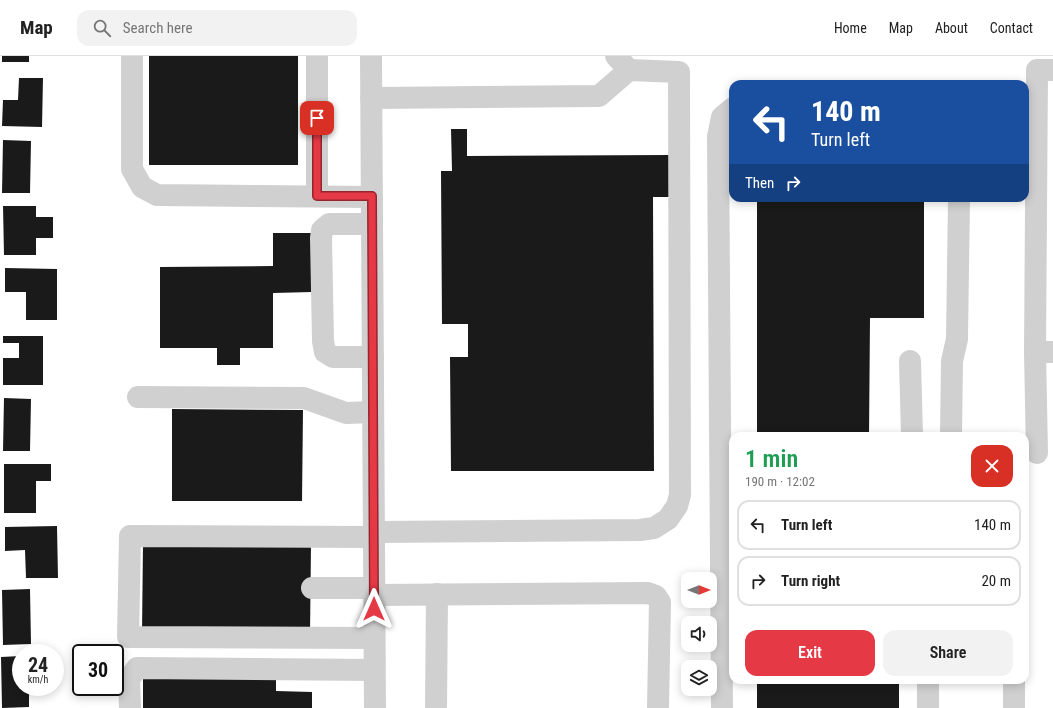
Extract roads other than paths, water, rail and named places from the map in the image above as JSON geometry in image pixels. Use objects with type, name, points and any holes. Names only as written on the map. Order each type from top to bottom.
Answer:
[{"type":"street","points":[[132,56],[132,169],[142,187],[157,195],[372,196]]},
{"type":"street","points":[[317,56],[317,196]]},
{"type":"street","points":[[371,56],[375,708]]},
{"type":"street","points":[[371,98],[599,96],[623,63],[679,72],[680,495],[677,506],[668,519],[654,528],[640,530],[130,536],[128,638],[374,638]]},
{"type":"street","points":[[1038,453],[1044,352],[1044,240],[1037,70],[1053,70]]},
{"type":"street","points":[[722,708],[718,137],[722,117],[729,111]]},
{"type":"street","points":[[951,432],[952,361],[957,339],[959,202]]},
{"type":"street","points":[[372,224],[329,224],[322,230],[321,238],[322,341],[326,352],[333,357],[373,357]]},
{"type":"street","points":[[910,361],[912,432]]},
{"type":"street","points":[[138,397],[304,398],[346,413],[373,412]]},
{"type":"street","points":[[312,588],[437,594],[648,593],[656,596],[660,602],[658,708]]},
{"type":"street","points":[[436,708],[437,594]]},
{"type":"street","points":[[130,708],[129,679],[137,668],[374,670]]},
{"type":"street","points":[[928,684],[928,708]]},
{"type":"street","points":[[1014,684],[1014,708]]}]
